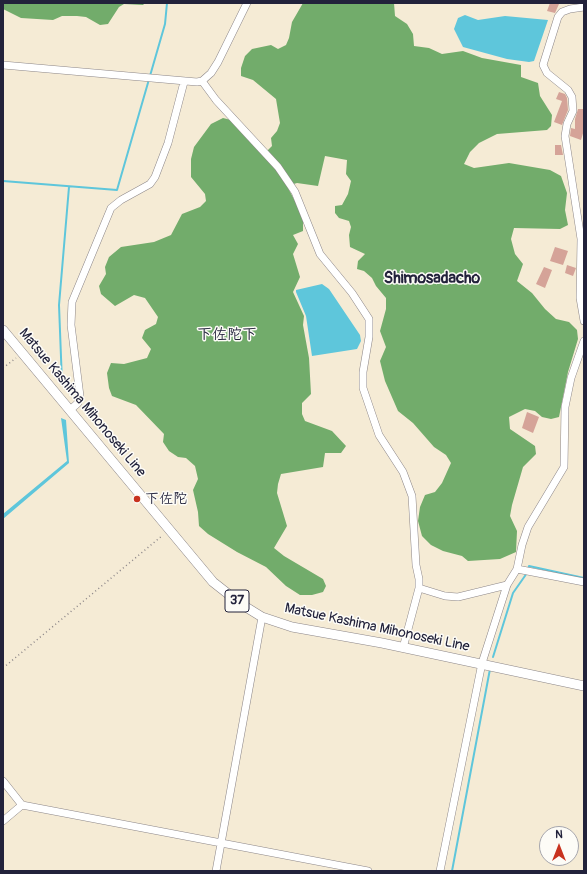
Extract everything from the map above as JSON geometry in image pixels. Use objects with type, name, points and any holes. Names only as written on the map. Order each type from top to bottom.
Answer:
[{"type":"main road","name":"Matsue Kashima Mihonoseki Line","points":[[3,330],[213,582],[241,604],[262,616],[292,627],[403,648],[584,686]]},
{"type":"street","points":[[3,65],[184,82],[202,81],[218,62],[246,3]]},
{"type":"street","points":[[584,8],[570,9],[562,12],[558,17],[543,65],[547,73],[568,90],[572,97],[573,110],[567,124],[565,136],[580,239],[580,298],[584,321]]},
{"type":"street","points":[[202,81],[216,100],[278,167],[295,192],[320,254],[352,293],[369,318],[369,337],[363,372],[363,388],[379,434],[409,485],[412,496],[418,588],[403,648]]},
{"type":"street","points":[[70,410],[78,403],[80,396],[71,325],[72,302],[111,208],[121,200],[150,184],[155,177],[168,143],[184,82]]},
{"type":"street","points":[[440,871],[482,664],[507,585],[517,569],[522,545],[528,527],[564,467],[565,407],[572,378],[584,341]]},
{"type":"street","points":[[517,569],[584,582]]},
{"type":"street","points":[[418,588],[435,594],[458,597],[507,585]]},
{"type":"street","points":[[216,871],[262,616]]},
{"type":"street","points":[[3,781],[22,805],[368,871]]},
{"type":"street","points":[[3,821],[22,805]]},
{"type":"path","points":[[3,368],[22,353]]},
{"type":"path","points":[[3,668],[169,530]]},
{"type":"green space","points":[[3,3],[145,3],[143,5],[124,4],[119,7],[108,24],[100,25],[86,17],[77,16],[62,16],[53,20],[21,18],[3,9]]},
{"type":"green space","points":[[303,3],[394,3],[395,16],[407,24],[413,34],[414,46],[429,48],[442,54],[463,51],[482,58],[521,65],[521,77],[538,83],[540,96],[552,115],[551,126],[547,130],[497,134],[479,143],[470,152],[464,164],[474,168],[509,163],[550,170],[561,176],[567,193],[565,210],[568,225],[560,229],[514,228],[511,239],[515,254],[523,264],[517,281],[532,293],[545,309],[556,319],[569,322],[577,330],[578,339],[568,372],[559,417],[551,419],[542,417],[535,411],[525,409],[509,417],[510,429],[535,446],[536,454],[523,467],[512,505],[510,516],[517,531],[516,552],[500,559],[468,561],[462,556],[443,551],[431,545],[422,536],[418,521],[420,507],[425,495],[435,492],[442,483],[451,463],[446,455],[434,447],[413,423],[398,411],[385,381],[380,361],[386,347],[380,331],[386,309],[386,298],[376,286],[372,278],[364,271],[357,269],[358,261],[365,254],[350,247],[349,235],[351,227],[349,221],[339,218],[335,213],[335,206],[342,205],[348,194],[351,181],[346,174],[347,160],[325,156],[318,186],[297,183],[287,186],[303,221],[303,231],[293,235],[298,244],[293,254],[300,277],[293,292],[304,316],[303,325],[309,358],[311,394],[302,403],[302,414],[305,421],[332,431],[346,446],[341,453],[325,453],[323,467],[281,474],[278,484],[277,493],[287,526],[274,548],[284,556],[323,579],[326,586],[323,592],[312,595],[300,595],[286,586],[266,567],[237,552],[208,534],[199,526],[198,512],[193,490],[198,479],[195,466],[186,458],[178,457],[169,451],[163,442],[164,434],[136,405],[112,396],[109,388],[107,373],[111,363],[124,364],[147,358],[151,349],[142,338],[145,330],[156,324],[158,317],[145,298],[134,295],[115,306],[101,294],[99,286],[106,274],[105,267],[109,257],[121,247],[154,242],[171,235],[182,214],[200,207],[206,201],[205,194],[191,177],[191,159],[194,147],[211,124],[223,118],[231,120],[264,154],[272,146],[271,138],[277,131],[280,123],[276,99],[253,80],[241,76],[241,68],[245,56],[252,49],[271,45],[278,49],[286,45],[292,22]]},
{"type":"water","points":[[465,15],[478,20],[505,16],[548,20],[534,61],[529,62],[507,59],[463,47],[454,29],[458,18]]},
{"type":"water","points":[[322,284],[329,289],[360,335],[361,341],[357,349],[312,356],[306,316],[296,290]]},
{"type":"water","points":[[61,418],[66,420],[69,463],[3,519],[3,514],[67,461]]},
{"type":"building","points":[[550,3],[559,4],[555,13],[547,11]]},
{"type":"building","points":[[559,92],[565,94],[567,98],[568,110],[562,125],[554,122],[562,101],[556,99]]},
{"type":"building","points":[[578,109],[584,109],[584,130],[581,140],[570,136],[571,128],[575,129],[575,119]]},
{"type":"building","points":[[555,145],[561,145],[563,155],[555,155]]},
{"type":"building","points":[[555,247],[568,251],[563,265],[550,261]]},
{"type":"building","points":[[567,265],[576,268],[573,276],[565,273]]},
{"type":"building","points":[[544,267],[552,270],[545,288],[536,284]]},
{"type":"building","points":[[527,412],[539,417],[533,433],[522,428]]},
{"type":"waterway","points":[[3,181],[117,190],[165,24],[167,3]]},
{"type":"waterway","points":[[62,383],[59,305],[69,187]]},
{"type":"waterway","points":[[528,569],[529,566],[584,578]]},
{"type":"waterway","points":[[493,657],[513,593],[527,573]]},
{"type":"waterway","points":[[452,871],[490,669]]},
{"type":"place","name":"下佐陀","points":[[137,499]]},
{"type":"district","name":"Shimosadacho","points":[[432,279]]},
{"type":"district","name":"下佐陀下","points":[[227,335]]}]
